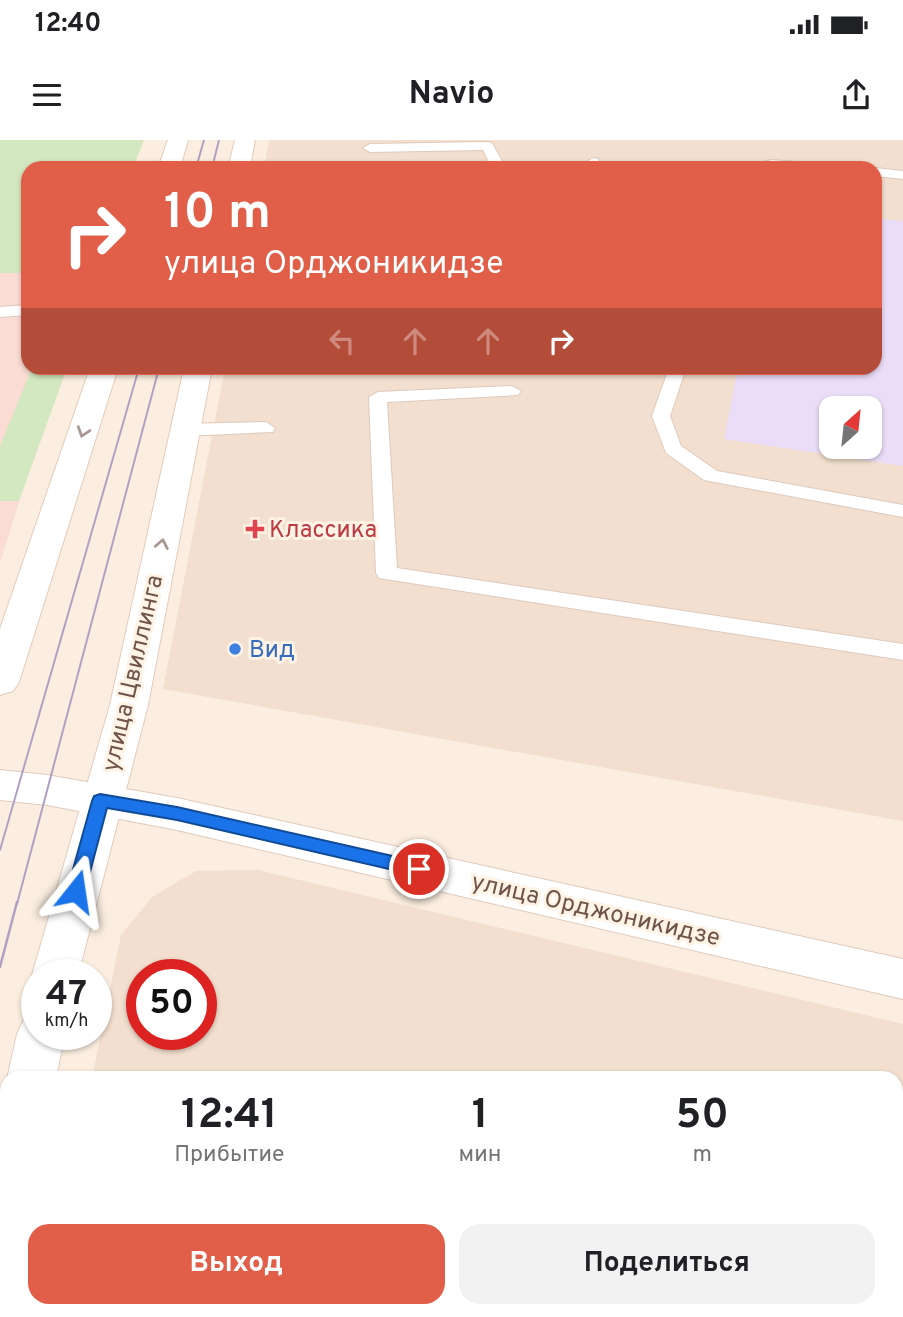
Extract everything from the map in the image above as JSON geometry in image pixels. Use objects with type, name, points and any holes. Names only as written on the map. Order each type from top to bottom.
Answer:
[{"type":"main road","points":[[171,161],[178,140]]},
{"type":"main road","points":[[240,161],[245,140]]},
{"type":"main road","points":[[0,682],[102,375]]},
{"type":"main road","name":"улица Цвиллинга","points":[[59,959],[100,801],[129,705],[197,375]]},
{"type":"main road","name":"улица Орджоникидзе","points":[[0,785],[47,790],[177,814],[903,979]]},
{"type":"main road","points":[[33,1071],[37,1050]]},
{"type":"lane","points":[[369,148],[492,143],[497,161]]},
{"type":"lane","points":[[882,173],[903,175]]},
{"type":"lane","points":[[0,312],[21,310]]},
{"type":"lane","points":[[675,375],[661,416],[673,449],[711,476],[903,511]]},
{"type":"lane","points":[[512,391],[378,397],[387,573],[903,652]]},
{"type":"lane","points":[[185,430],[266,428]]},
{"type":"shaded area","points":[[269,140],[903,140],[903,221],[882,219],[882,161],[265,161]]},
{"type":"shaded area","points":[[882,219],[903,221],[903,466],[857,459],[882,459],[882,396],[819,396],[819,453],[724,439],[737,375],[882,375]]},
{"type":"shaded area","points":[[0,273],[21,273],[21,375],[59,375],[0,563]]},
{"type":"shaded area","points":[[224,375],[737,375],[725,439],[819,453],[819,459],[857,459],[903,466],[903,821],[163,689]]},
{"type":"shaded area","points":[[258,870],[903,1024],[903,1071],[93,1071],[98,1050],[112,1050],[112,979],[121,935],[152,897],[196,871]]},
{"type":"green space","points":[[0,140],[144,140],[136,161],[21,161],[21,273],[0,273]]},
{"type":"green space","points":[[29,375],[64,375],[19,501],[0,501],[0,446]]},
{"type":"tram line","points":[[198,161],[204,140]]},
{"type":"tram line","points":[[214,161],[219,140]]},
{"type":"tram line","points":[[0,850],[137,375]]},
{"type":"tram line","points":[[17,904],[157,375]]},
{"type":"tram line","points":[[0,967],[17,902]]},
{"type":"place","name":"Классика","points":[[255,529]]},
{"type":"place","name":"Вид","points":[[235,649]]},
{"type":"route","points":[[76,891],[100,801],[177,814],[419,869]]}]
